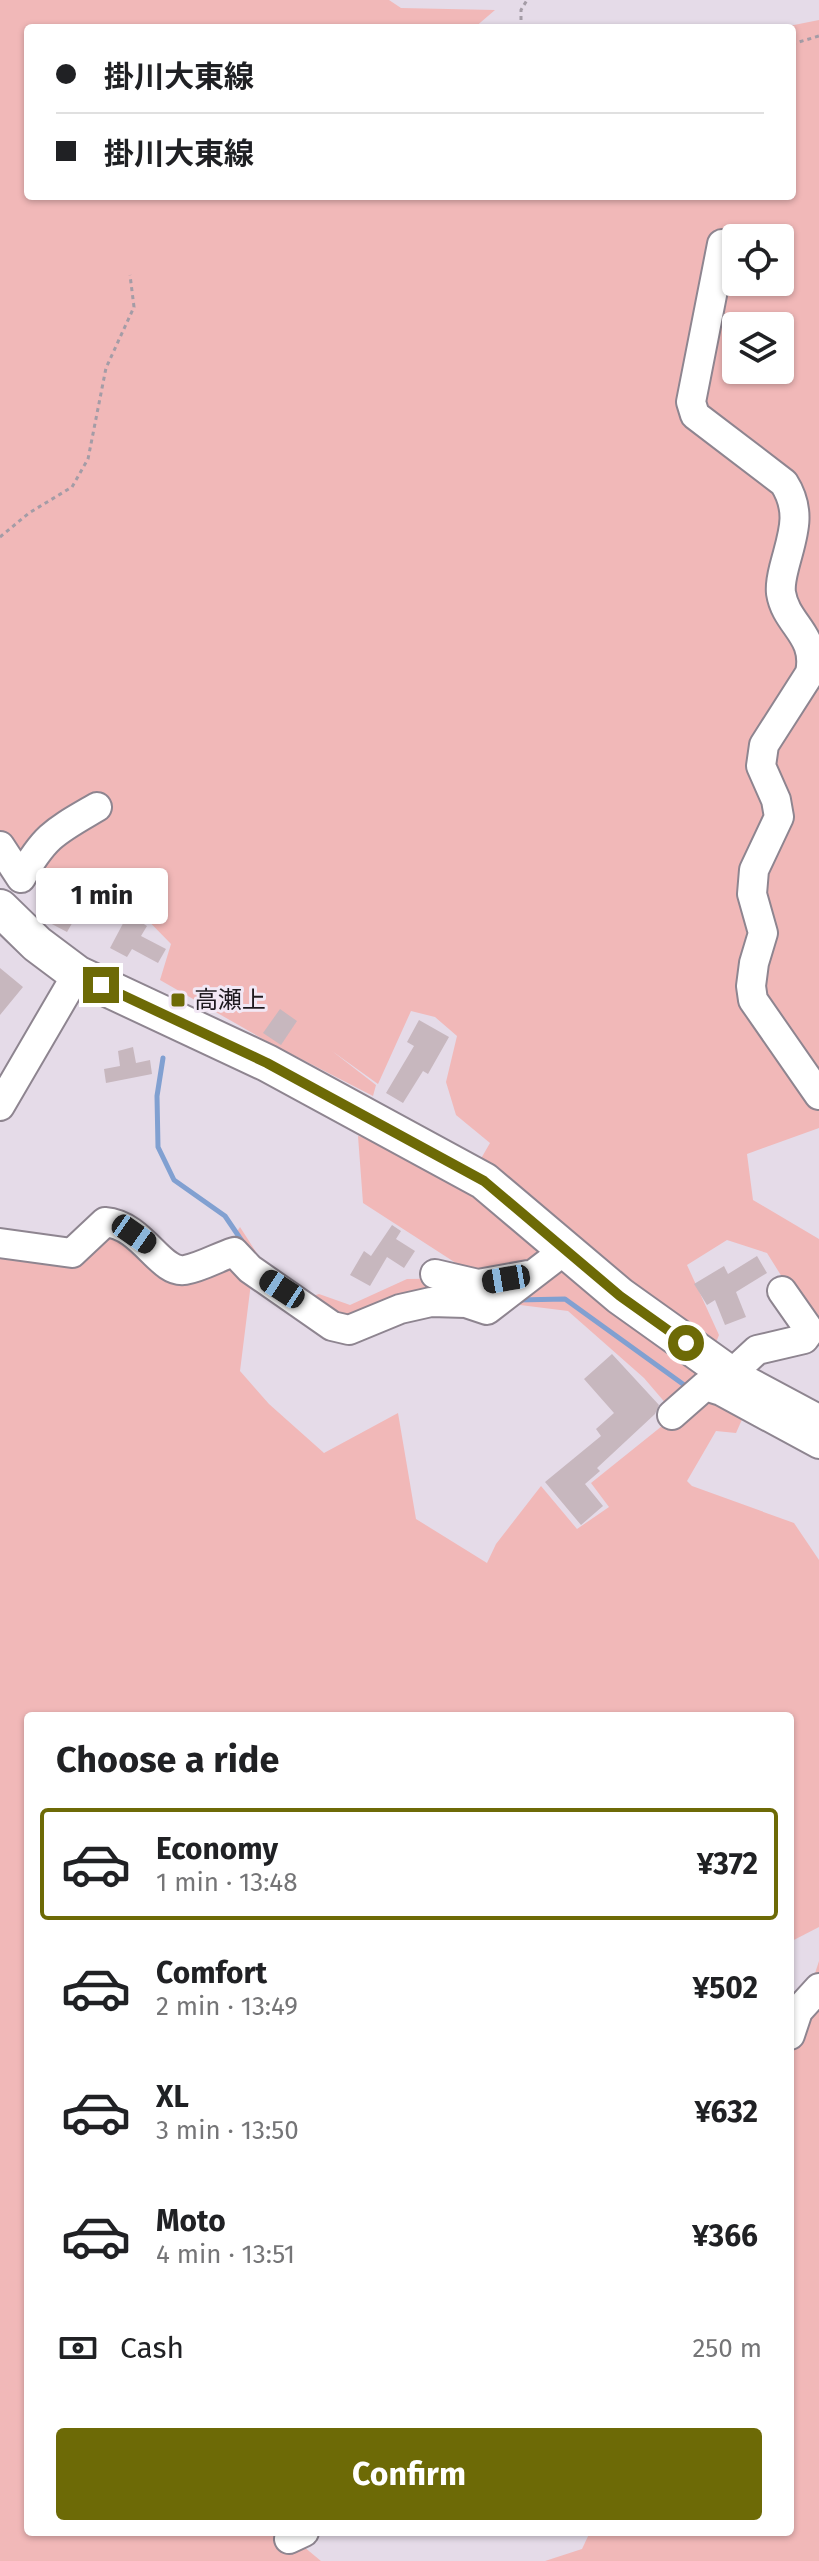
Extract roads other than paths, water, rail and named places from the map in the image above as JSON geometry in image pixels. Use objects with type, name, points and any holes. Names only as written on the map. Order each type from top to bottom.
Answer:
[{"type":"main road","points":[[1,912],[77,974],[267,1063],[484,1181],[620,1296],[709,1386],[819,1424]]},
{"type":"street","points":[[722,244],[691,402],[695,415],[784,483],[793,498],[796,517],[780,591],[785,608],[809,643],[813,659],[810,673],[764,745],[761,766],[776,800],[779,817],[754,870],[752,894],[763,933],[751,986],[753,1000],[819,1095]]},
{"type":"street","points":[[0,846],[21,878],[38,848],[55,831],[97,807]]},
{"type":"street","points":[[0,1106],[77,974]]},
{"type":"street","points":[[0,1243],[72,1253],[105,1222],[119,1223],[148,1244],[164,1264],[182,1271],[234,1252],[250,1269],[332,1326],[349,1330],[400,1309],[431,1302],[466,1303],[487,1310],[565,1250]]},
{"type":"street","points":[[435,1274],[478,1284],[533,1275]]},
{"type":"street","points":[[672,1415],[757,1350],[804,1339],[810,1331],[782,1291]]},
{"type":"street","points":[[709,1386],[819,1444]]},
{"type":"street","points":[[794,2023],[798,2011],[819,1988]]},
{"type":"waterway","points":[[163,1058],[157,1096],[158,1147],[174,1180],[225,1216],[244,1244]]},
{"type":"waterway","points":[[517,1300],[565,1299],[687,1387]]},
{"type":"place","name":"高瀬上","points":[[178,1000]]}]
